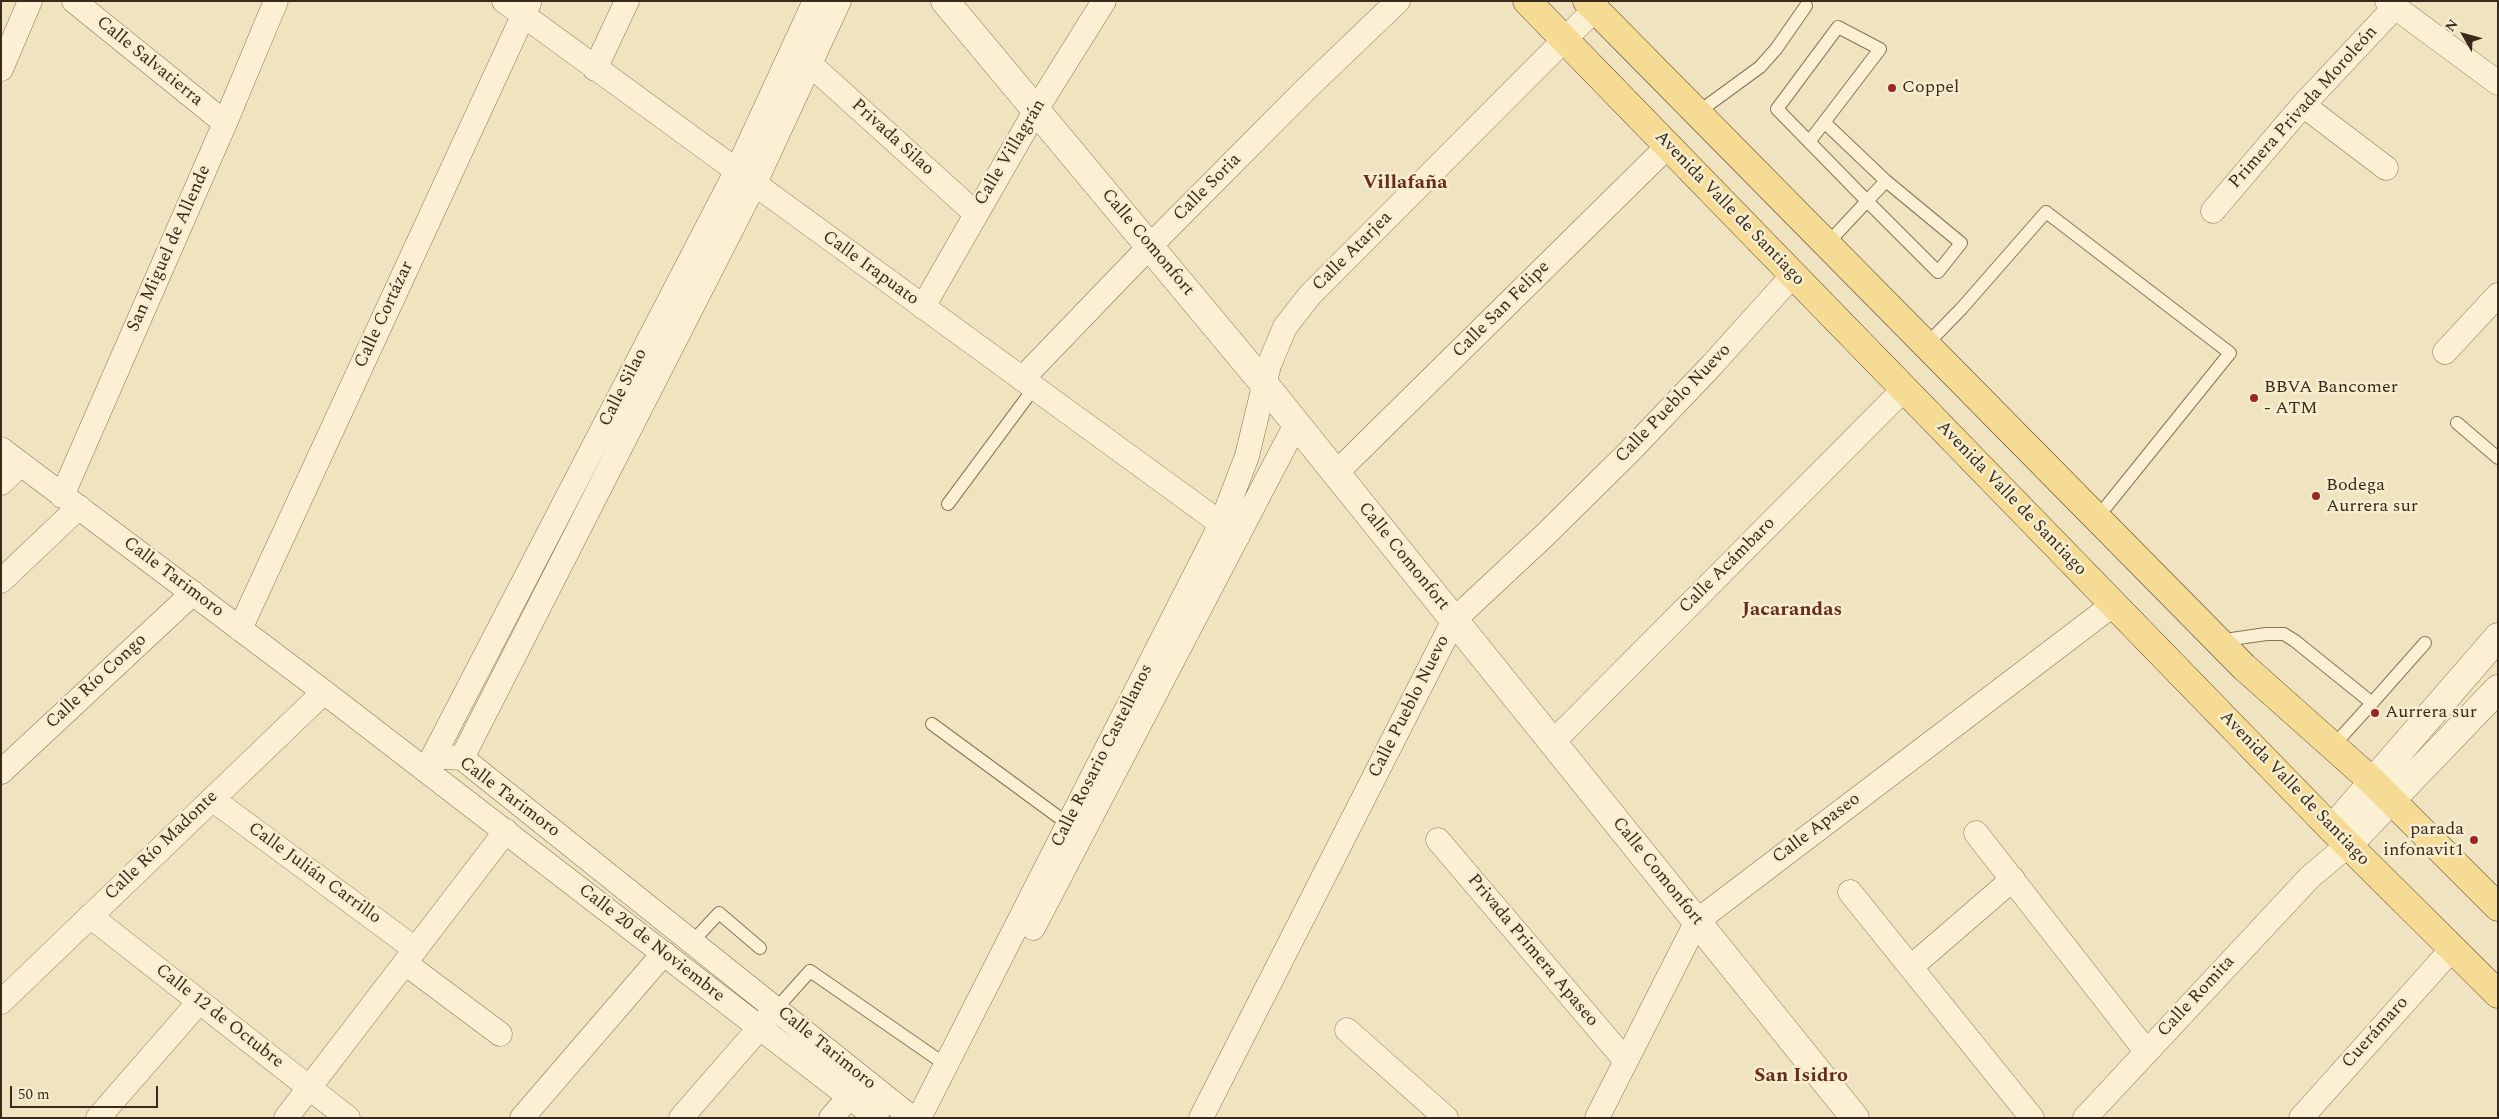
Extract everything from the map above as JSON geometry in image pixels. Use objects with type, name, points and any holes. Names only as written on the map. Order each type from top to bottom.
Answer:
[{"type":"main road","name":"Avenida Valle de Santiago","points":[[1527,1],[2340,837],[2498,994]]},
{"type":"main road","points":[[1591,5],[2218,641],[2372,780],[2498,908]]},
{"type":"street","points":[[1,69],[30,1]]},
{"type":"street","name":"Calle Salvatierra","points":[[74,1],[225,124]]},
{"type":"street","name":"San Miguel de Allende","points":[[71,502],[276,1]]},
{"type":"street","name":"Calle Irapuato","points":[[504,1],[526,9],[595,69],[1229,530]]},
{"type":"street","points":[[595,69],[627,1]]},
{"type":"street","name":"Calle Silao","points":[[462,758],[745,178],[815,1]]},
{"type":"street","name":"Calle Silao","points":[[426,770],[745,178],[810,64],[839,1]]},
{"type":"street","name":"Calle Comonfort","points":[[945,1],[1265,385],[1855,1118]]},
{"type":"street","name":"Calle Villagrán","points":[[923,307],[975,213],[1104,1]]},
{"type":"street","name":"Calle Soria","points":[[1028,384],[1150,246],[1298,97],[1398,1]]},
{"type":"street","points":[[2391,4],[2498,83]]},
{"type":"street","name":"Primera Privada Moroleón","points":[[2214,211],[2302,105],[2391,4]]},
{"type":"street","name":"Calle Atarjea","points":[[1265,385],[1276,346],[1296,310],[1564,39],[1591,5]]},
{"type":"street","name":"Calle Cortázar","points":[[240,629],[526,9]]},
{"type":"street","name":"Privada Silao","points":[[810,64],[975,213]]},
{"type":"street","points":[[2302,105],[2386,168]]},
{"type":"street","name":"Calle San Felipe","points":[[1336,474],[1668,146]]},
{"type":"street","name":"Calle Pueblo Nuevo","points":[[1200,1118],[1454,620],[1630,452],[1793,275]]},
{"type":"street","points":[[2445,352],[2498,296]]},
{"type":"street","name":"Calle Rosario Castellanos","points":[[934,1118],[1229,530],[1265,385]]},
{"type":"street","name":"Calle Acámbaro","points":[[1553,742],[1904,389]]},
{"type":"street","name":"Calle Rosario Castellanos","points":[[919,1118],[1068,824],[1229,530],[1296,424]]},
{"type":"street","name":"Calle Tarimoro","points":[[1,449],[426,770],[438,759],[454,756],[462,758],[912,1118]]},
{"type":"street","points":[[1,483],[21,464]]},
{"type":"street","points":[[1,581],[71,502]]},
{"type":"street","name":"Calle Río Congo","points":[[1,772],[193,593]]},
{"type":"street","name":"Calle Apaseo","points":[[1597,1118],[1697,921],[2114,604]]},
{"type":"street","points":[[2340,837],[2372,780],[2498,636]]},
{"type":"street","points":[[2340,837],[2392,800],[2498,689]]},
{"type":"street","name":"Calle Río Madonte","points":[[1,1002],[324,692]]},
{"type":"street","name":"Calle 20 de Noviembre","points":[[426,770],[877,1118]]},
{"type":"street","name":"Calle Julián Carrillo","points":[[212,799],[410,956],[500,1034]]},
{"type":"street","points":[[286,1118],[506,831]]},
{"type":"street","points":[[1976,833],[2146,1051]]},
{"type":"street","name":"Calle Romita","points":[[2084,1118],[2310,877],[2340,837]]},
{"type":"street","name":"Privada Primera Apaseo","points":[[1438,840],[1626,1061]]},
{"type":"street","points":[[1911,967],[2013,879]]},
{"type":"street","points":[[1850,892],[2032,1118]]},
{"type":"street","name":"Calle 12 de Octubre","points":[[90,916],[348,1118]]},
{"type":"street","name":"Cuerámaro","points":[[2301,1118],[2452,949]]},
{"type":"street","points":[[522,1118],[664,953]]},
{"type":"street","points":[[98,1118],[199,1002]]},
{"type":"street","points":[[681,1118],[776,1008]]},
{"type":"street","points":[[1347,1030],[1446,1118]]},
{"type":"street","points":[[831,1118],[850,1096]]},
{"type":"lane","points":[[1697,113],[1760,67],[1806,6]]},
{"type":"lane","points":[[1809,142],[1824,122],[1880,49],[1838,26],[1777,109],[1866,201],[1938,272],[1961,243],[1886,181],[1824,122]]},
{"type":"lane","points":[[1827,244],[1886,181]]},
{"type":"lane","points":[[1926,345],[1962,308],[2046,212],[2230,353],[2098,518]]},
{"type":"lane","points":[[948,504],[1028,384]]},
{"type":"lane","points":[[2457,424],[2498,458]]},
{"type":"lane","points":[[2218,641],[2266,634],[2284,634],[2372,703]]},
{"type":"lane","points":[[2333,746],[2425,643]]},
{"type":"lane","points":[[932,724],[1068,824]]},
{"type":"lane","points":[[692,942],[718,913],[760,948]]},
{"type":"lane","points":[[776,1008],[810,971],[946,1064]]},
{"type":"place","name":"Coppel","points":[[1892,88]]},
{"type":"place","name":"BBVA Bancomer - ATM","points":[[2254,398]]},
{"type":"place","name":"Bodega Aurrera sur","points":[[2316,496]]},
{"type":"place","name":"Aurrera sur","points":[[2375,713]]},
{"type":"place","name":"parada infonavit1","points":[[2474,840]]},
{"type":"district","name":"Villafaña","points":[[1405,184]]},
{"type":"district","name":"Jacarandas","points":[[1792,611]]},
{"type":"district","name":"San Isidro","points":[[1801,1077]]}]
